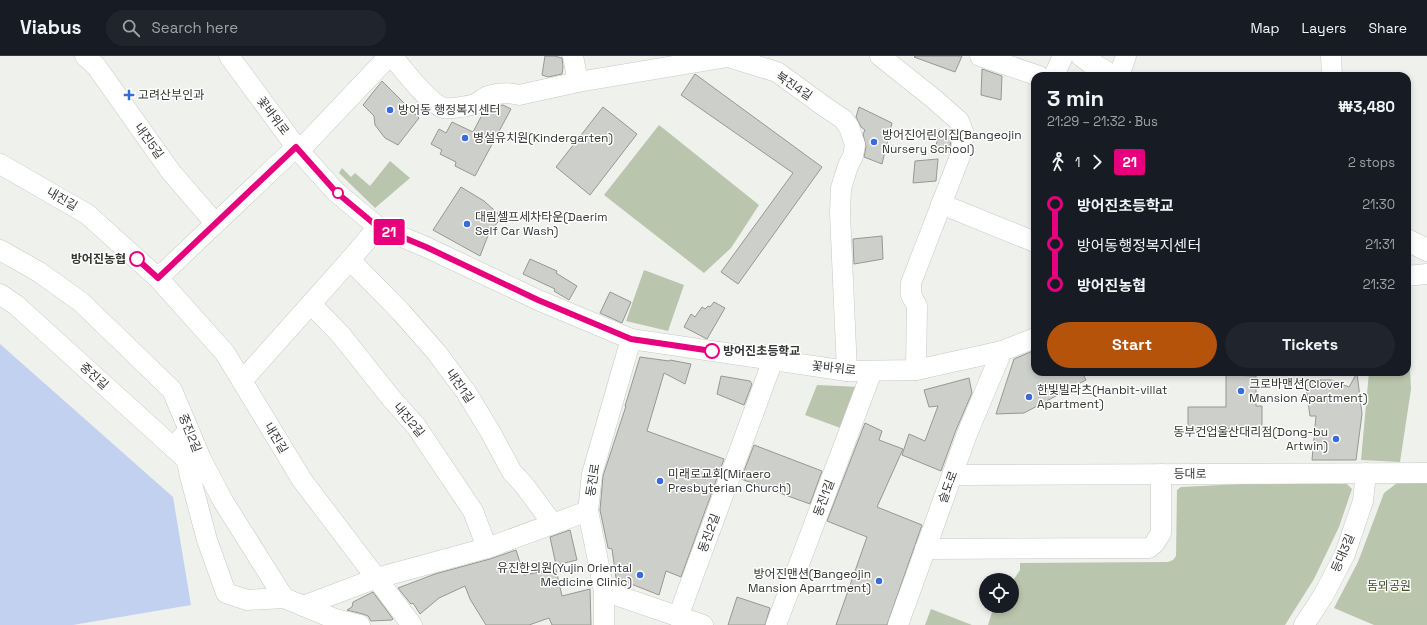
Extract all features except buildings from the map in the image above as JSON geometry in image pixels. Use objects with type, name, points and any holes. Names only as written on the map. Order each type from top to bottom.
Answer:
[{"type":"main road","points":[[1082,56],[1105,72]]},
{"type":"main road","points":[[1411,242],[1427,250]]},
{"type":"street","name":"내진5길","points":[[85,56],[96,66],[171,172],[215,223]]},
{"type":"street","name":"꽃바위로","points":[[229,56],[298,149],[336,192],[378,227],[426,247],[538,300],[631,339],[847,371],[916,370],[1002,351],[1031,340]]},
{"type":"street","points":[[158,278],[215,223],[298,149],[389,56]]},
{"type":"street","name":"북진4길","points":[[392,56],[433,101],[445,108],[475,104],[488,96],[509,93],[518,95],[578,82],[728,56],[777,72],[843,119],[849,127],[855,145],[853,156],[841,188],[840,213],[847,371]]},
{"type":"street","points":[[573,56],[578,82]]},
{"type":"street","points":[[880,56],[934,98],[959,121],[964,134],[960,156],[911,283],[911,295],[917,306],[916,370]]},
{"type":"street","points":[[980,56],[1031,73]]},
{"type":"street","points":[[1056,72],[1063,56]]},
{"type":"street","points":[[1120,72],[1126,56]]},
{"type":"street","points":[[1331,56],[1332,72]]},
{"type":"street","name":"내진길","points":[[0,164],[87,214],[158,278],[225,353],[302,480],[412,625]]},
{"type":"street","points":[[941,204],[1031,240]]},
{"type":"street","points":[[242,381],[378,227]]},
{"type":"street","name":"중진2길","points":[[0,250],[39,272],[81,302],[172,390],[201,459],[223,501],[284,598]]},
{"type":"street","name":"내진1길","points":[[350,260],[401,312],[437,353],[466,392],[512,472],[524,485],[553,524]]},
{"type":"street","points":[[1411,276],[1427,274]]},
{"type":"street","name":"중진길","points":[[0,294],[16,305],[187,460]]},
{"type":"street","name":"내진2길","points":[[311,304],[341,335],[391,398],[416,426],[473,512],[488,548]]},
{"type":"street","name":"동진로","points":[[604,625],[604,591],[588,511],[592,474],[631,339]]},
{"type":"street","name":"슬도로","points":[[898,625],[967,434],[1002,351]]},
{"type":"street","name":"동진2길","points":[[678,617],[773,360]]},
{"type":"street","name":"동진1길","points":[[776,625],[872,371]]},
{"type":"street","points":[[172,390],[187,460],[207,540],[226,593],[247,600],[284,598],[335,619],[360,625]]},
{"type":"street","name":"등대로","points":[[952,475],[1427,473]]},
{"type":"street","points":[[925,549],[1149,548],[1161,534],[1161,474]]},
{"type":"street","name":"등대3길","points":[[1304,625],[1323,596],[1345,554],[1363,501],[1366,474]]},
{"type":"street","points":[[303,606],[376,578],[488,548],[588,511]]},
{"type":"street","points":[[604,591],[703,625]]},
{"type":"green space","points":[[659,125],[759,205],[731,248],[704,273],[604,195]]},
{"type":"green space","points":[[390,161],[410,178],[375,208],[339,173],[342,168],[351,177],[355,173],[370,186]]},
{"type":"green space","points":[[644,270],[684,285],[668,331],[626,321]]},
{"type":"green space","points":[[1369,376],[1410,376],[1411,389],[1400,462],[1361,460]]},
{"type":"green space","points":[[817,385],[860,387],[846,430],[805,415]]},
{"type":"green space","name":"돔뫼공원","points":[[1401,480],[1427,480],[1427,625],[1374,625],[1334,608],[1358,562],[1384,493]]},
{"type":"green space","points":[[1282,482],[1345,482],[1352,489],[1339,527],[1314,579],[1285,625],[988,625],[992,613],[1019,613],[1018,573],[1020,570],[1020,563],[1168,562],[1173,560],[1176,556],[1177,490],[1181,487]]},
{"type":"green space","points":[[931,609],[972,625],[925,625]]},
{"type":"water","points":[[0,344],[173,497],[191,605],[73,625],[0,625]]},
{"type":"bus line","name":"21","points":[[137,259],[158,278],[296,147],[336,192],[378,227],[426,247],[538,300],[631,339],[712,351]]},
{"type":"place","name":"고려산부인과","points":[[129,95]]},
{"type":"place","name":"방어동 행정복지센터","points":[[390,110]]},
{"type":"place","name":"병설유치원(Kindergarten)","points":[[465,138]]},
{"type":"place","name":"방어진어린이집(Bangeojin Nursery School)","points":[[874,142]]},
{"type":"place","name":"대림셀프세차타운(Daerim Self Car Wash)","points":[[467,224]]},
{"type":"place","name":"방어진농협","points":[[137,259]]},
{"type":"place","name":"방어진초등학교","points":[[712,351]]},
{"type":"place","name":"크로바맨션(Clover Mansion Apartment)","points":[[1241,391]]},
{"type":"place","name":"한빛빌라츠(Hanbit-villat Apartment)","points":[[1029,397]]},
{"type":"place","name":"동부건업울산대리점(Dong-bu Artwin)","points":[[1336,439]]},
{"type":"place","name":"미래로교회(Miraero Presbyterian Church)","points":[[660,481]]},
{"type":"place","name":"유진한의원(Yujin Oriental Medicine Clinic)","points":[[640,575]]},
{"type":"place","name":"방어진맨션(Bangeojin Mansion Aparrtment)","points":[[879,581]]}]
